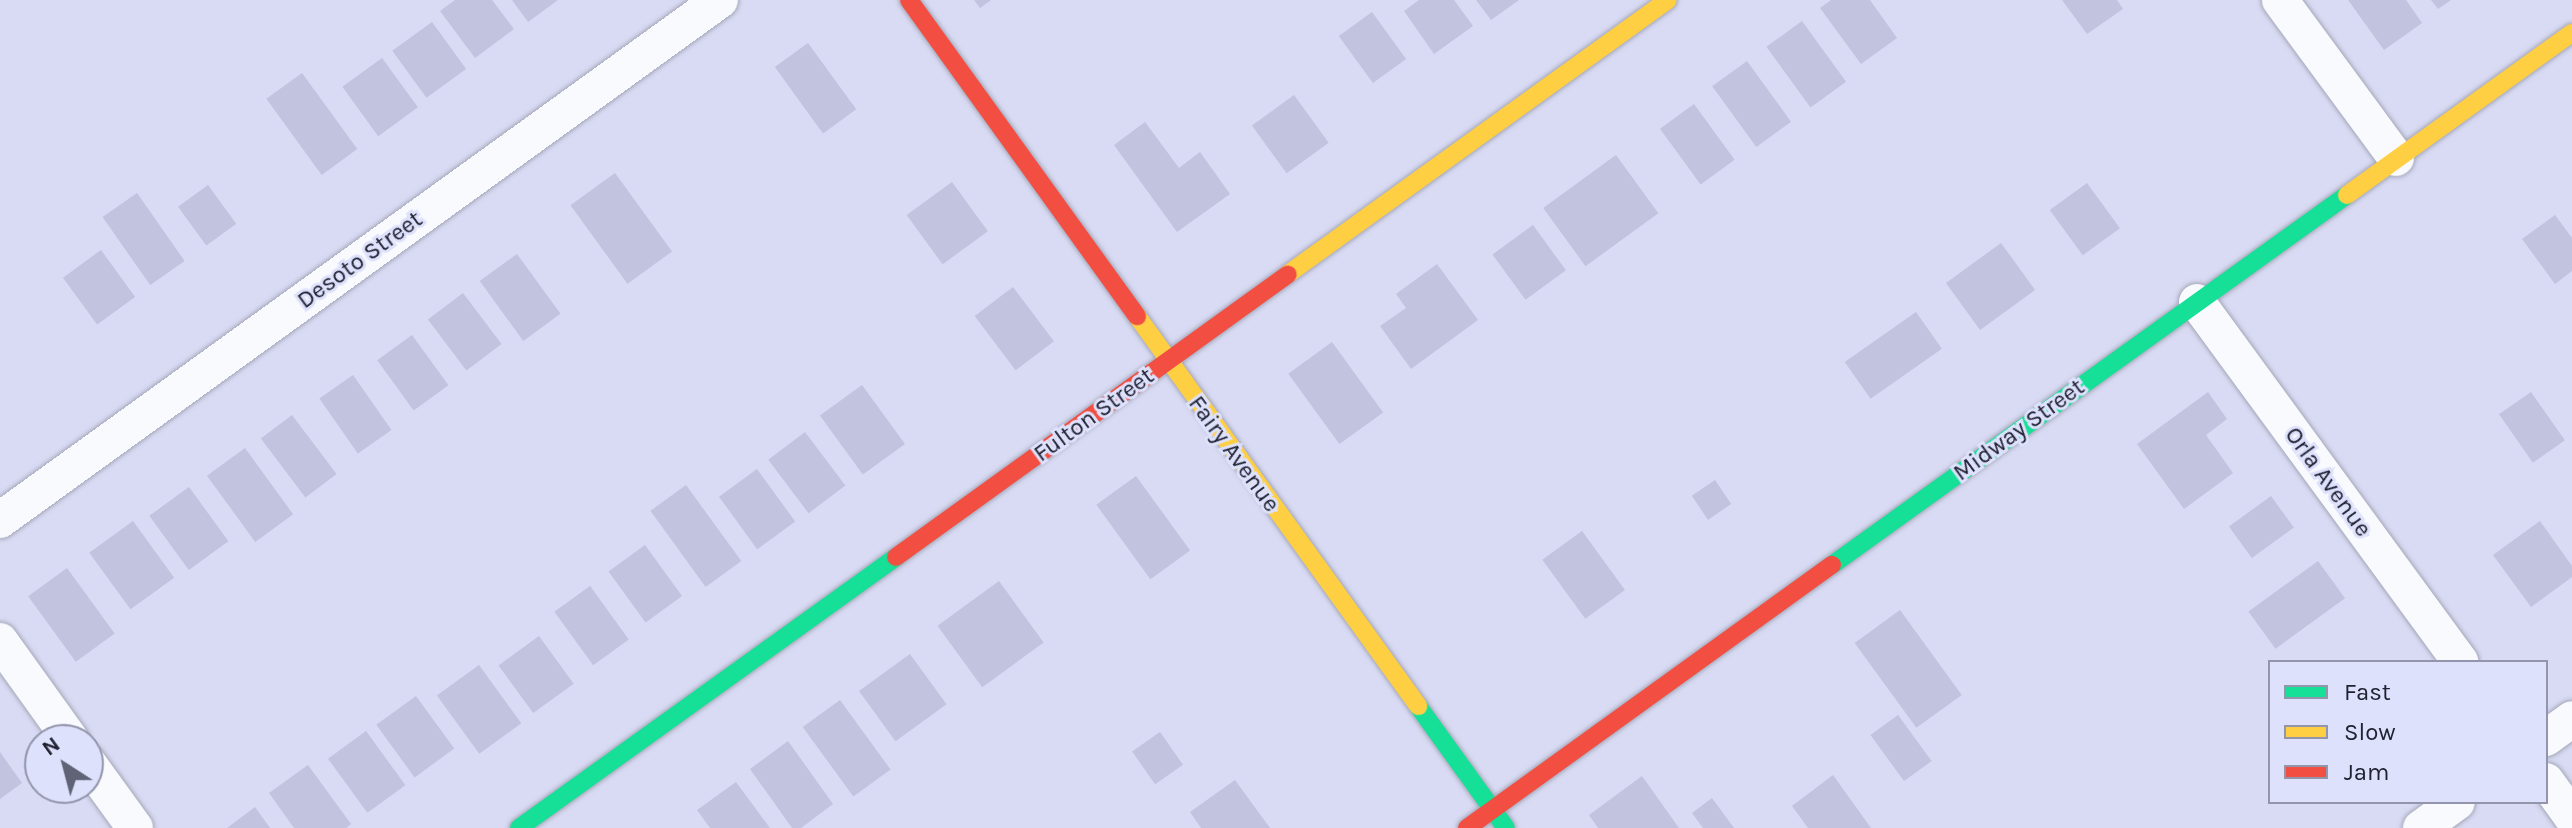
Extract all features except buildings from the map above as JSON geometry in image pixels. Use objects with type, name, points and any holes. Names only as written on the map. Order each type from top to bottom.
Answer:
[{"type":"street","name":"Desoto Street","points":[[0,520],[720,0]]},
{"type":"street","name":"Fairy Avenue","points":[[909,0],[1167,363],[1506,828]]},
{"type":"street","name":"Fulton Street","points":[[519,828],[1668,0]]},
{"type":"street","points":[[2280,0],[2396,158]]},
{"type":"street","name":"Midway Street","points":[[1467,828],[2572,33]]},
{"type":"street","name":"Orla Avenue","points":[[2197,302],[2459,660]]},
{"type":"street","points":[[0,641],[60,724]]},
{"type":"street","points":[[2548,737],[2572,719]]},
{"type":"street","points":[[2548,784],[2572,817]]},
{"type":"street","points":[[104,785],[135,828]]},
{"type":"street","points":[[2421,828],[2454,804]]},
{"type":"traffic: fast","points":[[1832,565],[2347,195]]},
{"type":"traffic: fast","points":[[519,828],[896,557]]},
{"type":"traffic: fast","points":[[1418,706],[1506,828]]},
{"type":"traffic: slow","points":[[1288,274],[1668,0]]},
{"type":"traffic: slow","points":[[2347,195],[2572,33]]},
{"type":"traffic: slow","points":[[1137,316],[1418,706]]},
{"type":"traffic: jam","points":[[909,0],[1137,316]]},
{"type":"traffic: jam","points":[[896,557],[1288,274]]},
{"type":"traffic: jam","points":[[1467,828],[1832,565]]}]
